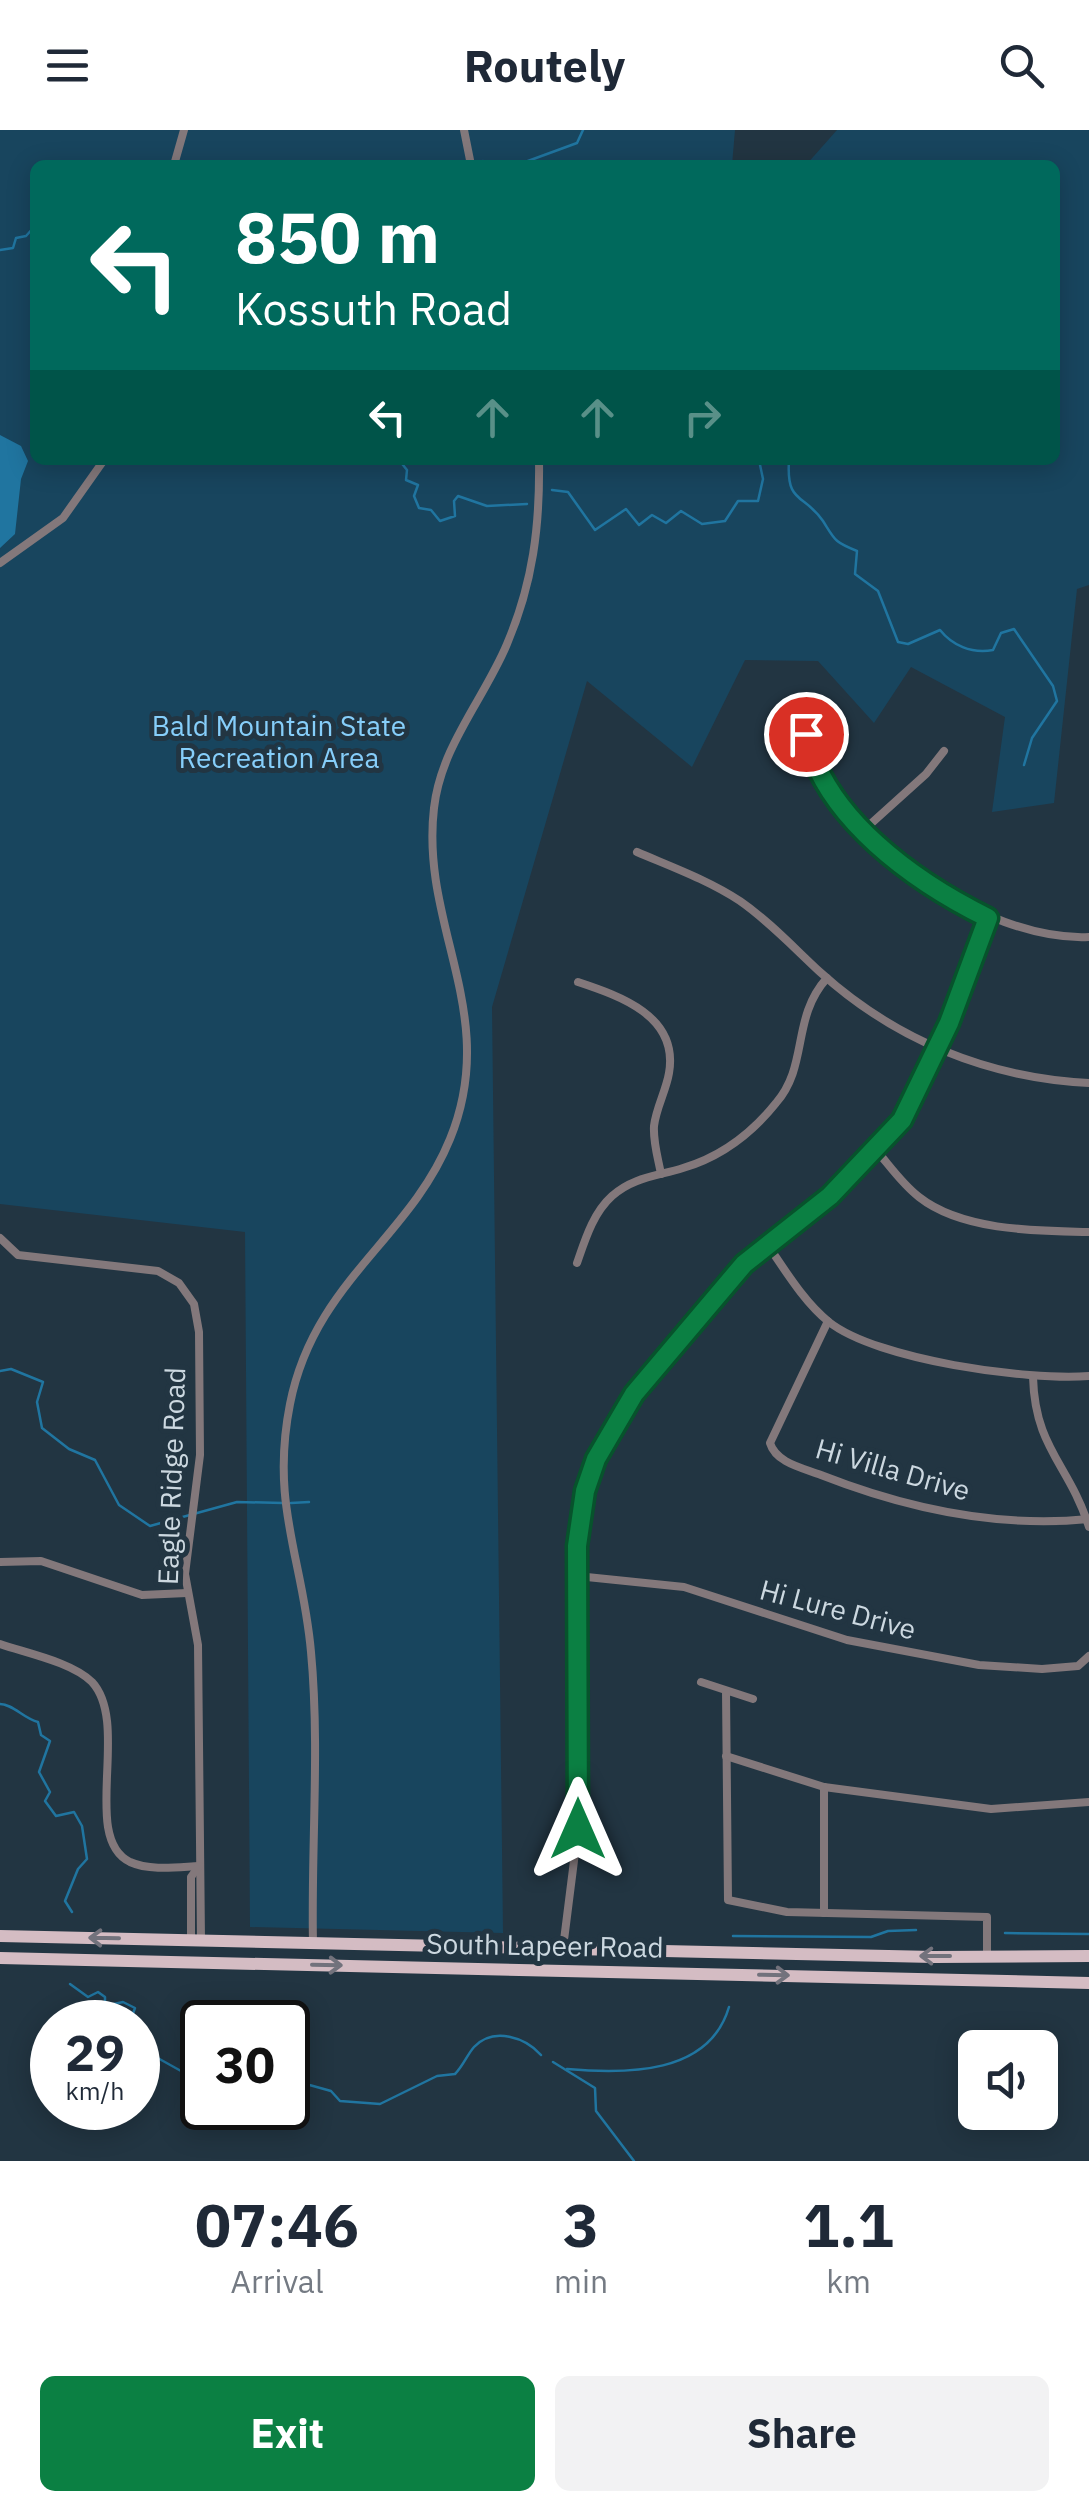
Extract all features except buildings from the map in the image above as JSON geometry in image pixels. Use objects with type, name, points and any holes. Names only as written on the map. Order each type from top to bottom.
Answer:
[{"type":"main road","name":"South Lapeer Road","points":[[0,1936],[1089,1956]]},
{"type":"main road","points":[[194,1962],[202,1955],[196,1940]]},
{"type":"main road","points":[[275,1964],[273,1952],[282,1942]]},
{"type":"main road","points":[[676,1973],[687,1963],[685,1951]]},
{"type":"main road","points":[[1025,1981],[1023,1967],[1032,1956]]},
{"type":"main road","name":"South Lapeer Road","points":[[0,1958],[1089,1983]]},
{"type":"street","points":[[175,160],[184,130]]},
{"type":"street","points":[[464,130],[470,160]]},
{"type":"street","points":[[0,563],[63,518],[100,465]]},
{"type":"street","points":[[313,1943],[313,1678],[281,1488],[283,1449],[296,1378],[313,1336],[336,1295],[429,1182],[451,1138],[465,1092],[468,1017],[435,883],[435,801],[453,743],[506,646],[530,582],[540,504],[539,465]]},
{"type":"street","points":[[806,734],[820,778],[865,829],[937,890],[988,918],[1052,936],[1089,937]]},
{"type":"street","points":[[865,829],[926,774],[944,751]]},
{"type":"street","points":[[637,852],[742,902],[828,978],[889,1023],[937,1051],[1032,1078],[1089,1083]]},
{"type":"street","points":[[563,1948],[578,1829],[577,1576],[585,1491],[614,1424],[718,1294],[766,1244],[830,1196],[876,1150],[910,1107],[937,1051],[988,918]]},
{"type":"street","points":[[577,1263],[588,1232],[612,1196],[639,1179],[718,1154],[753,1128],[778,1102],[792,1079],[806,1008],[828,978]]},
{"type":"street","points":[[578,982],[630,1001],[646,1011],[663,1032],[670,1068],[654,1132],[661,1174]]},
{"type":"street","points":[[876,1150],[918,1196],[952,1214],[1000,1224],[1089,1232]]},
{"type":"street","name":"Eagle Ridge Road","points":[[0,1238],[18,1254],[158,1271],[180,1283],[194,1304],[200,1455],[198,1498],[186,1562],[187,1593],[198,1645],[196,1940]]},
{"type":"street","points":[[766,1244],[828,1321],[907,1352],[1033,1377],[1089,1376]]},
{"type":"street","name":"Hi Villa Drive","points":[[828,1321],[770,1443],[782,1460],[854,1488],[959,1514],[1088,1522]]},
{"type":"street","points":[[1033,1377],[1041,1434],[1074,1489],[1088,1522]]},
{"type":"street","points":[[0,1562],[33,1559],[142,1595],[187,1593]]},
{"type":"street","name":"Hi Lure Drive","points":[[577,1576],[684,1587],[847,1640],[979,1665],[1078,1666],[1089,1657]]},
{"type":"street","points":[[0,1644],[75,1672],[98,1691],[107,1726],[109,1834],[118,1852],[141,1865],[199,1866]]},
{"type":"street","points":[[701,1682],[753,1699]]},
{"type":"street","points":[[726,1690],[728,1900],[824,1913],[988,1918],[987,1956]]},
{"type":"street","points":[[726,1756],[824,1787],[991,1809],[1089,1802]]},
{"type":"street","points":[[824,1787],[824,1913]]},
{"type":"green space","name":"Bald Mountain State Recreation Area","points":[[0,130],[735,130],[732,160],[30,160],[30,465],[1060,465],[1060,160],[810,160],[837,130],[1089,130],[1089,585],[1077,589],[1054,803],[992,812],[1005,717],[911,667],[874,723],[818,661],[745,660],[692,767],[587,681],[492,1007],[503,1933],[250,1927],[245,1232],[0,1204]]},
{"type":"shaded area","points":[[0,435],[21,446],[28,461],[21,479],[15,534],[0,548]]},
{"type":"waterway","points":[[531,160],[577,143],[583,130]]},
{"type":"waterway","points":[[0,250],[13,248],[16,238],[30,232]]},
{"type":"waterway","points":[[403,465],[406,480],[418,485],[414,496],[419,508],[431,510],[440,521],[455,516],[454,501],[458,496],[487,506],[527,504]]},
{"type":"waterway","points":[[552,490],[568,492],[595,530],[626,509],[639,525],[652,515],[666,523],[681,511],[702,524],[725,521],[738,501],[758,501],[763,479],[760,465]]},
{"type":"waterway","points":[[789,465],[793,492],[816,512],[836,540],[857,551],[855,574],[878,591],[898,642],[908,644],[940,630],[963,647],[993,650],[1001,633],[1014,629],[1053,686],[1057,701],[1032,738],[1024,765]]},
{"type":"waterway","points":[[0,1371],[11,1369],[43,1382],[37,1402],[42,1428],[69,1449],[95,1460],[119,1505],[150,1526],[237,1502],[283,1503]]},
{"type":"waterway","points":[[291,1503],[309,1502]]},
{"type":"waterway","points":[[0,1704],[38,1722],[41,1735],[50,1741],[39,1772],[50,1792],[45,1801],[56,1816],[74,1812],[82,1826],[87,1859],[78,1869],[65,1901],[72,1912]]},
{"type":"waterway","points":[[733,1936],[871,1937],[888,1931],[916,1930]]},
{"type":"waterway","points":[[1005,1933],[1089,1934]]},
{"type":"waterway","points":[[70,1984],[88,1997],[98,1992],[105,2000]]},
{"type":"waterway","points":[[567,2069],[639,2070],[685,2058],[704,2046],[719,2029],[729,2007]]},
{"type":"waterway","points":[[310,2085],[331,2091],[340,2101],[380,2104],[437,2076],[455,2074],[474,2047],[491,2037],[518,2039],[541,2055]]},
{"type":"waterway","points":[[160,2059],[180,2070]]},
{"type":"waterway","points":[[553,2062],[595,2088],[596,2111],[634,2161]]},
{"type":"route","points":[[578,1829],[577,1546],[585,1491],[596,1459],[634,1394],[744,1264],[830,1196],[902,1120],[916,1098],[949,1023],[988,918],[937,890],[858,822],[820,778],[806,734]]}]
